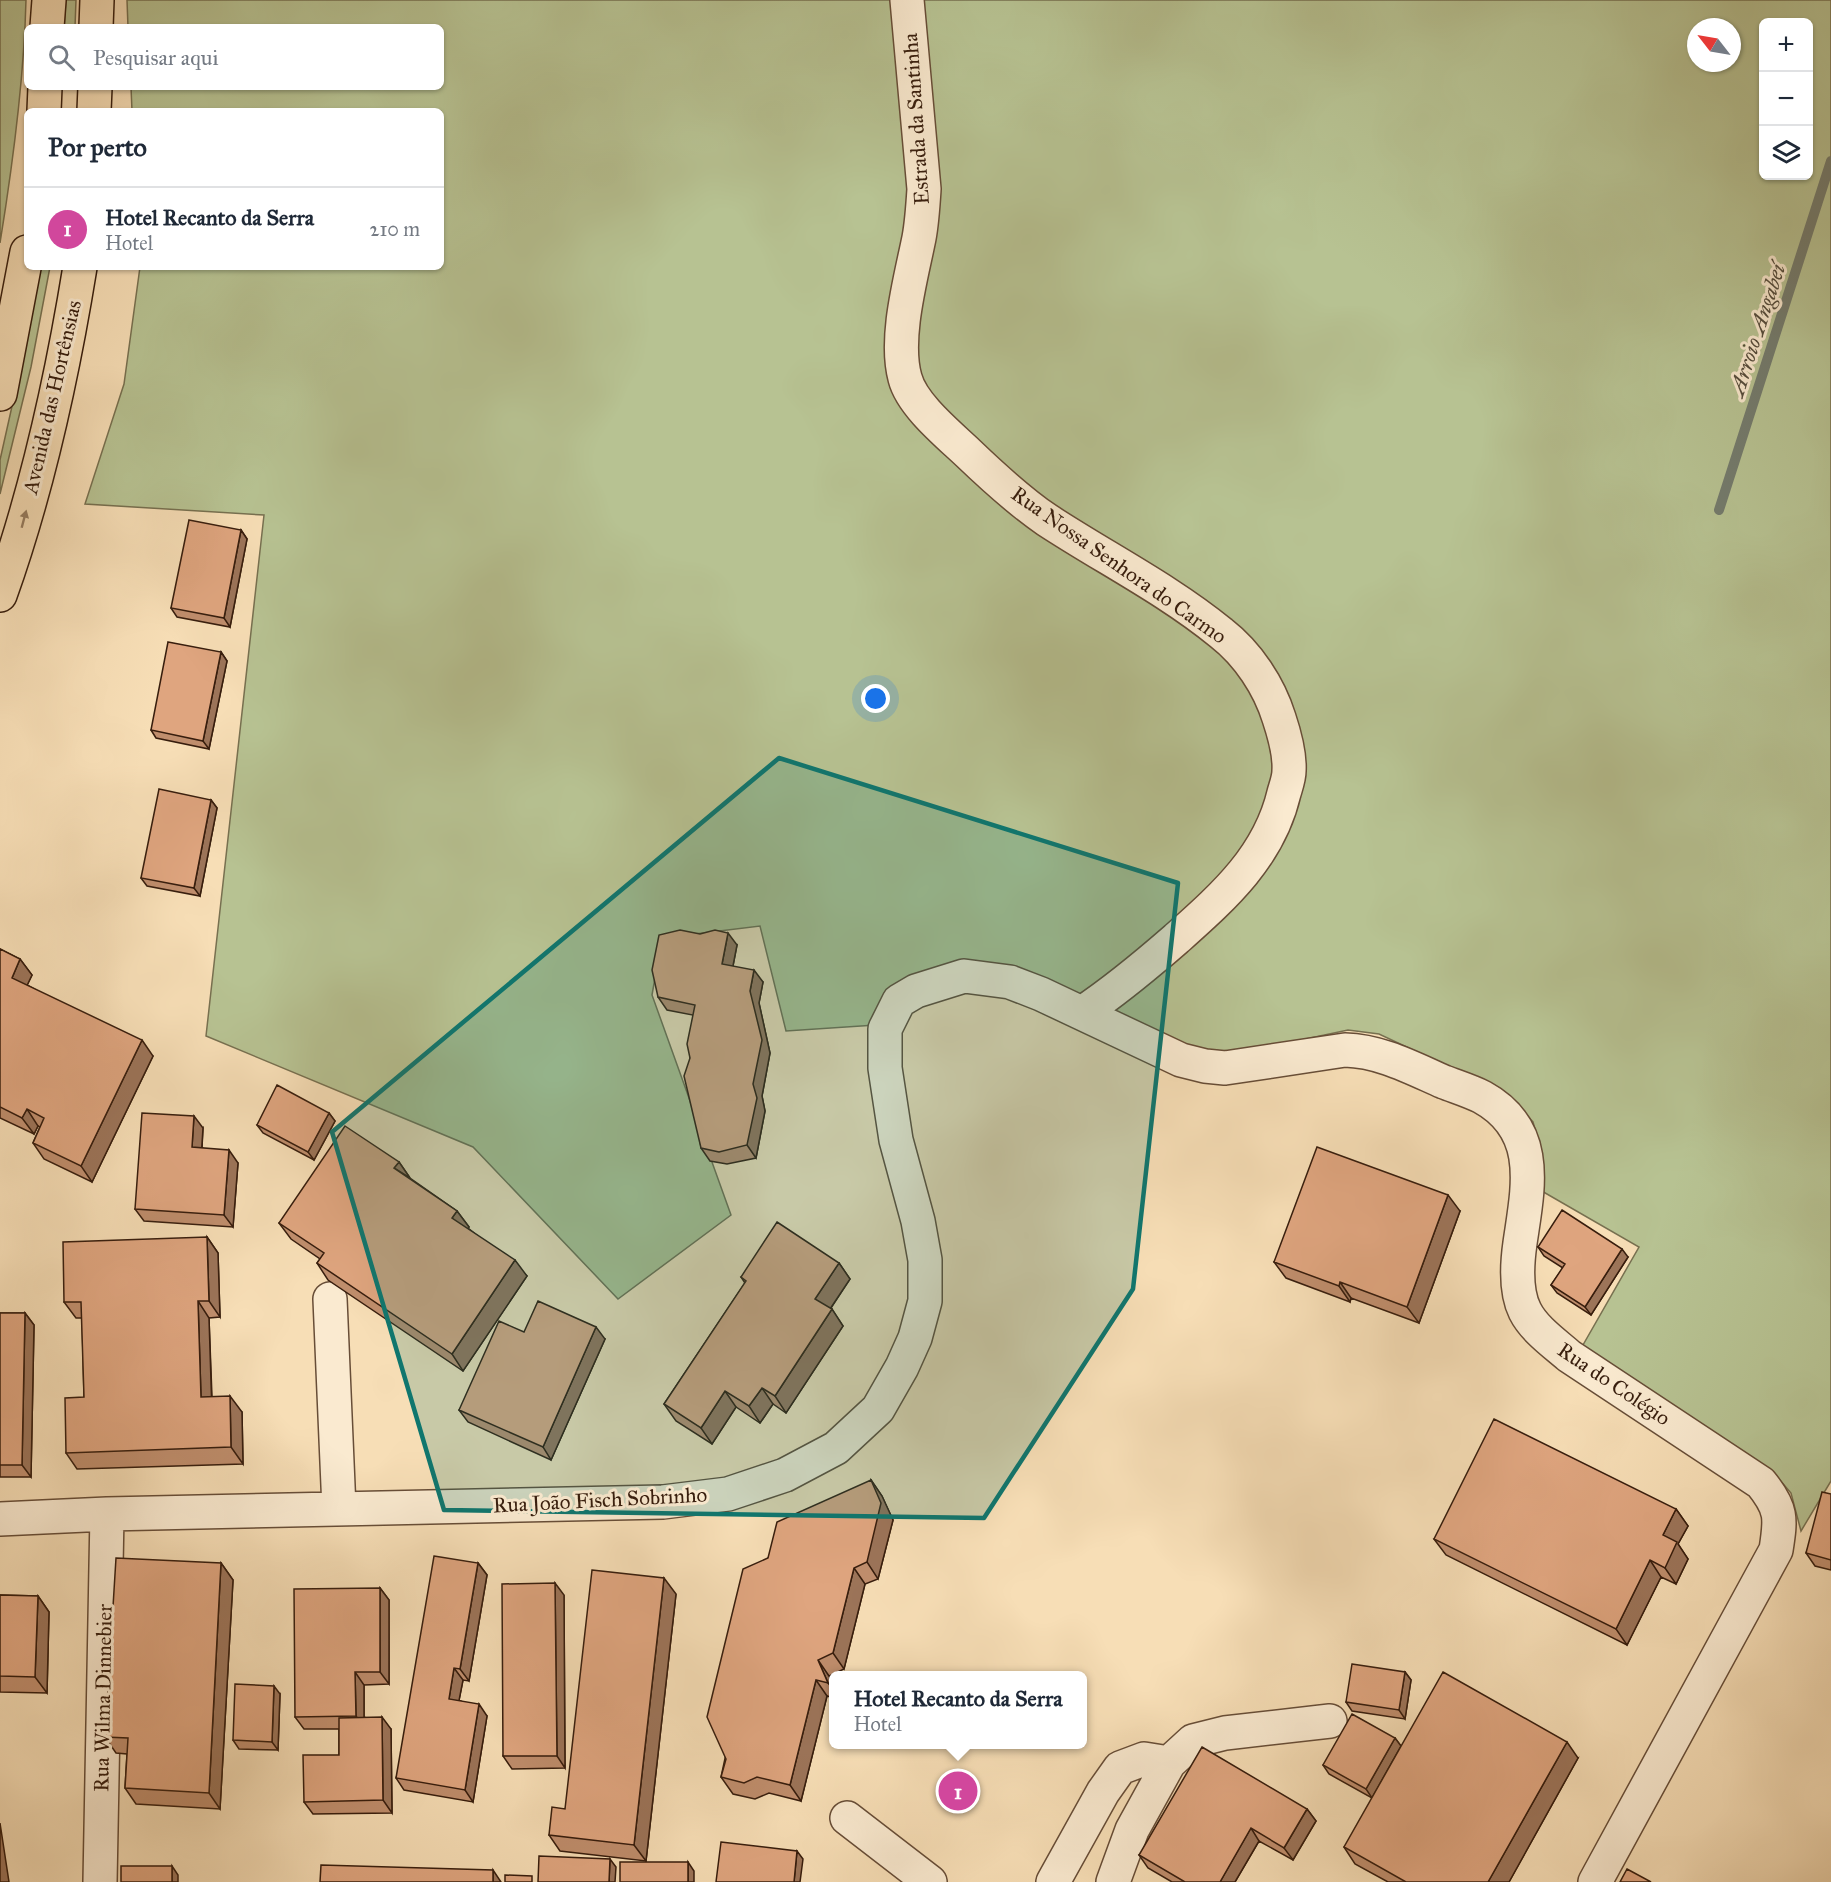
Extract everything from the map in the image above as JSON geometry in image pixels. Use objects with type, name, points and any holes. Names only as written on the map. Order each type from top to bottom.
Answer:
[{"type":"main road","points":[[48,24],[49,0]]},
{"type":"main road","points":[[96,24],[97,0]]},
{"type":"main road","points":[[44,108],[45,90]]},
{"type":"main road","points":[[94,108],[95,90]]},
{"type":"main road","points":[[0,394],[24,268]]},
{"type":"main road","name":"Avenida das Hortênsias","points":[[0,595],[14,556],[67,351],[80,270]]},
{"type":"street","name":"Estrada da Santinha","points":[[905,380],[902,355],[903,330],[909,282],[922,215],[924,189],[907,0]]},
{"type":"street","name":"Rua Nossa Senhora do Carmo","points":[[905,380],[918,403],[992,476],[1036,511],[1143,578],[1223,634],[1246,659],[1272,696],[1284,731],[1289,771],[1279,816],[1257,856],[1222,899],[1111,994],[1082,1013]]},
{"type":"street","name":"Rua João Fisch Sobrinho","points":[[0,1519],[107,1514],[663,1502],[728,1494],[785,1475],[836,1448],[878,1409],[902,1367],[915,1338],[925,1301],[925,1260],[918,1221],[896,1140],[885,1068],[885,1029],[899,1001],[915,991],[964,976],[1010,982],[1082,1013]]},
{"type":"street","name":"Rua do Colégio","points":[[1082,1013],[1181,1060],[1205,1066],[1225,1068],[1345,1050],[1364,1051],[1382,1056],[1482,1097],[1505,1113],[1518,1133],[1527,1155],[1529,1184],[1518,1259],[1519,1291],[1525,1311],[1543,1334],[1569,1356],[1761,1483],[1775,1501],[1780,1524],[1776,1550],[1595,1882]]},
{"type":"street","points":[[330,1299],[339,1509]]},
{"type":"street","name":"Rua Wilma Dinnebier","points":[[100,1882],[107,1514]]},
{"type":"street","points":[[1113,1882],[1132,1830],[1169,1763],[1193,1741],[1225,1733],[1330,1721]]},
{"type":"street","points":[[1053,1882],[1103,1792],[1120,1768],[1144,1759],[1169,1763]]},
{"type":"street","points":[[847,1818],[930,1882]]},
{"type":"highlighted area","points":[[779,758],[1178,883],[1133,1289],[984,1518],[444,1510],[332,1132]]},
{"type":"green space","points":[[0,0],[26,0],[17,122],[0,243]]},
{"type":"green space","points":[[66,0],[76,0],[75,24],[64,24]]},
{"type":"green space","points":[[127,0],[1831,0],[1831,1481],[1801,1531],[1791,1493],[1772,1471],[1579,1352],[1639,1247],[1540,1190],[1542,1155],[1533,1122],[1507,1094],[1379,1034],[1348,1030],[1215,1056],[1007,970],[876,1025],[786,1031],[760,926],[662,938],[652,995],[731,1215],[618,1299],[473,1147],[206,1036],[264,515],[85,504],[124,384],[140,270],[444,270],[444,108],[132,108],[131,90],[444,90],[444,24],[128,24]]},
{"type":"green space","points":[[39,270],[49,270],[31,367],[0,494],[0,460]]},
{"type":"building","points":[[189,520],[241,530],[224,618],[171,608]]},
{"type":"building","points":[[168,642],[221,652],[203,741],[151,730]]},
{"type":"building","points":[[159,789],[211,800],[194,888],[141,878]]},
{"type":"building","points":[[680,930],[700,934],[715,930],[728,933],[722,964],[754,970],[750,991],[762,1040],[753,1084],[757,1098],[747,1145],[719,1152],[701,1148],[684,1076],[690,1058],[687,1044],[695,1005],[658,997],[652,970],[659,935]]},
{"type":"building","points":[[0,949],[20,959],[12,978],[142,1040],[81,1166],[33,1143],[44,1118],[27,1109],[22,1118],[0,1107]]},
{"type":"building","points":[[277,1085],[329,1113],[308,1152],[257,1125]]},
{"type":"building","points":[[142,1113],[194,1116],[192,1147],[229,1150],[224,1215],[135,1209]]},
{"type":"building","points":[[345,1126],[399,1162],[394,1168],[457,1211],[452,1218],[515,1260],[452,1354],[317,1263],[324,1253],[279,1223]]},
{"type":"building","points":[[1317,1147],[1448,1195],[1407,1307],[1340,1282],[1339,1286],[1274,1262]]},
{"type":"building","points":[[1562,1210],[1622,1249],[1585,1307],[1551,1285],[1565,1264],[1538,1247]]},
{"type":"building","points":[[777,1222],[839,1263],[815,1299],[832,1309],[775,1396],[762,1388],[749,1406],[725,1391],[701,1428],[664,1404],[746,1281],[741,1277]]},
{"type":"building","points":[[207,1237],[209,1301],[198,1301],[201,1397],[230,1396],[231,1447],[66,1453],[65,1398],[84,1397],[81,1302],[64,1302],[63,1242]]},
{"type":"building","points":[[538,1301],[596,1327],[543,1447],[459,1410],[499,1321],[524,1332]]},
{"type":"building","points":[[0,1313],[25,1313],[22,1465],[0,1465]]},
{"type":"building","points":[[1494,1419],[1676,1509],[1663,1535],[1677,1542],[1665,1568],[1650,1560],[1616,1629],[1434,1539]]},
{"type":"building","points":[[871,1480],[881,1503],[867,1562],[854,1568],[833,1653],[818,1660],[828,1683],[816,1680],[790,1785],[757,1777],[744,1783],[721,1777],[726,1759],[707,1717],[743,1569],[768,1558],[777,1522]]},
{"type":"building","points":[[1822,1492],[1831,1494],[1831,1560],[1806,1553]]},
{"type":"building","points":[[434,1556],[478,1563],[460,1669],[454,1668],[449,1699],[479,1704],[465,1790],[396,1778]]},
{"type":"building","points":[[116,1558],[221,1563],[209,1793],[125,1788],[128,1738],[105,1737]]},
{"type":"building","points":[[592,1570],[664,1578],[634,1845],[549,1835],[552,1807],[565,1809]]},
{"type":"building","points":[[555,1583],[557,1756],[503,1756],[502,1584]]},
{"type":"building","points":[[380,1588],[380,1672],[355,1672],[356,1716],[295,1717],[294,1589]]},
{"type":"building","points":[[0,1595],[38,1596],[35,1677],[0,1676]]},
{"type":"building","points":[[1352,1664],[1405,1672],[1399,1710],[1346,1702]]},
{"type":"building","points":[[1443,1672],[1567,1742],[1488,1882],[1406,1882],[1344,1847]]},
{"type":"building","points":[[235,1684],[274,1686],[272,1742],[233,1740]]},
{"type":"building","points":[[1352,1714],[1395,1738],[1366,1789],[1323,1765]]},
{"type":"building","points":[[382,1717],[383,1800],[304,1802],[303,1755],[339,1755],[339,1718]]},
{"type":"building","points":[[1202,1747],[1307,1809],[1284,1848],[1251,1828],[1220,1882],[1185,1882],[1139,1855]]},
{"type":"building","points":[[721,1842],[797,1851],[794,1882],[716,1882]]},
{"type":"building","points":[[539,1856],[610,1859],[609,1882],[538,1882]]},
{"type":"building","points":[[620,1862],[688,1862],[688,1882],[620,1882]]},
{"type":"building","points":[[321,1865],[493,1870],[493,1882],[320,1882]]},
{"type":"building","points":[[121,1866],[172,1866],[172,1882],[121,1882]]},
{"type":"building","points":[[1627,1869],[1651,1882],[1620,1882]]},
{"type":"building","points":[[505,1875],[532,1876],[532,1882],[505,1882]]},
{"type":"waterway","name":"Arroio Angabeí","points":[[1719,510],[1831,161]]},
{"type":"place","name":"Hotel Recanto da Serra","points":[[958,1791]]}]
